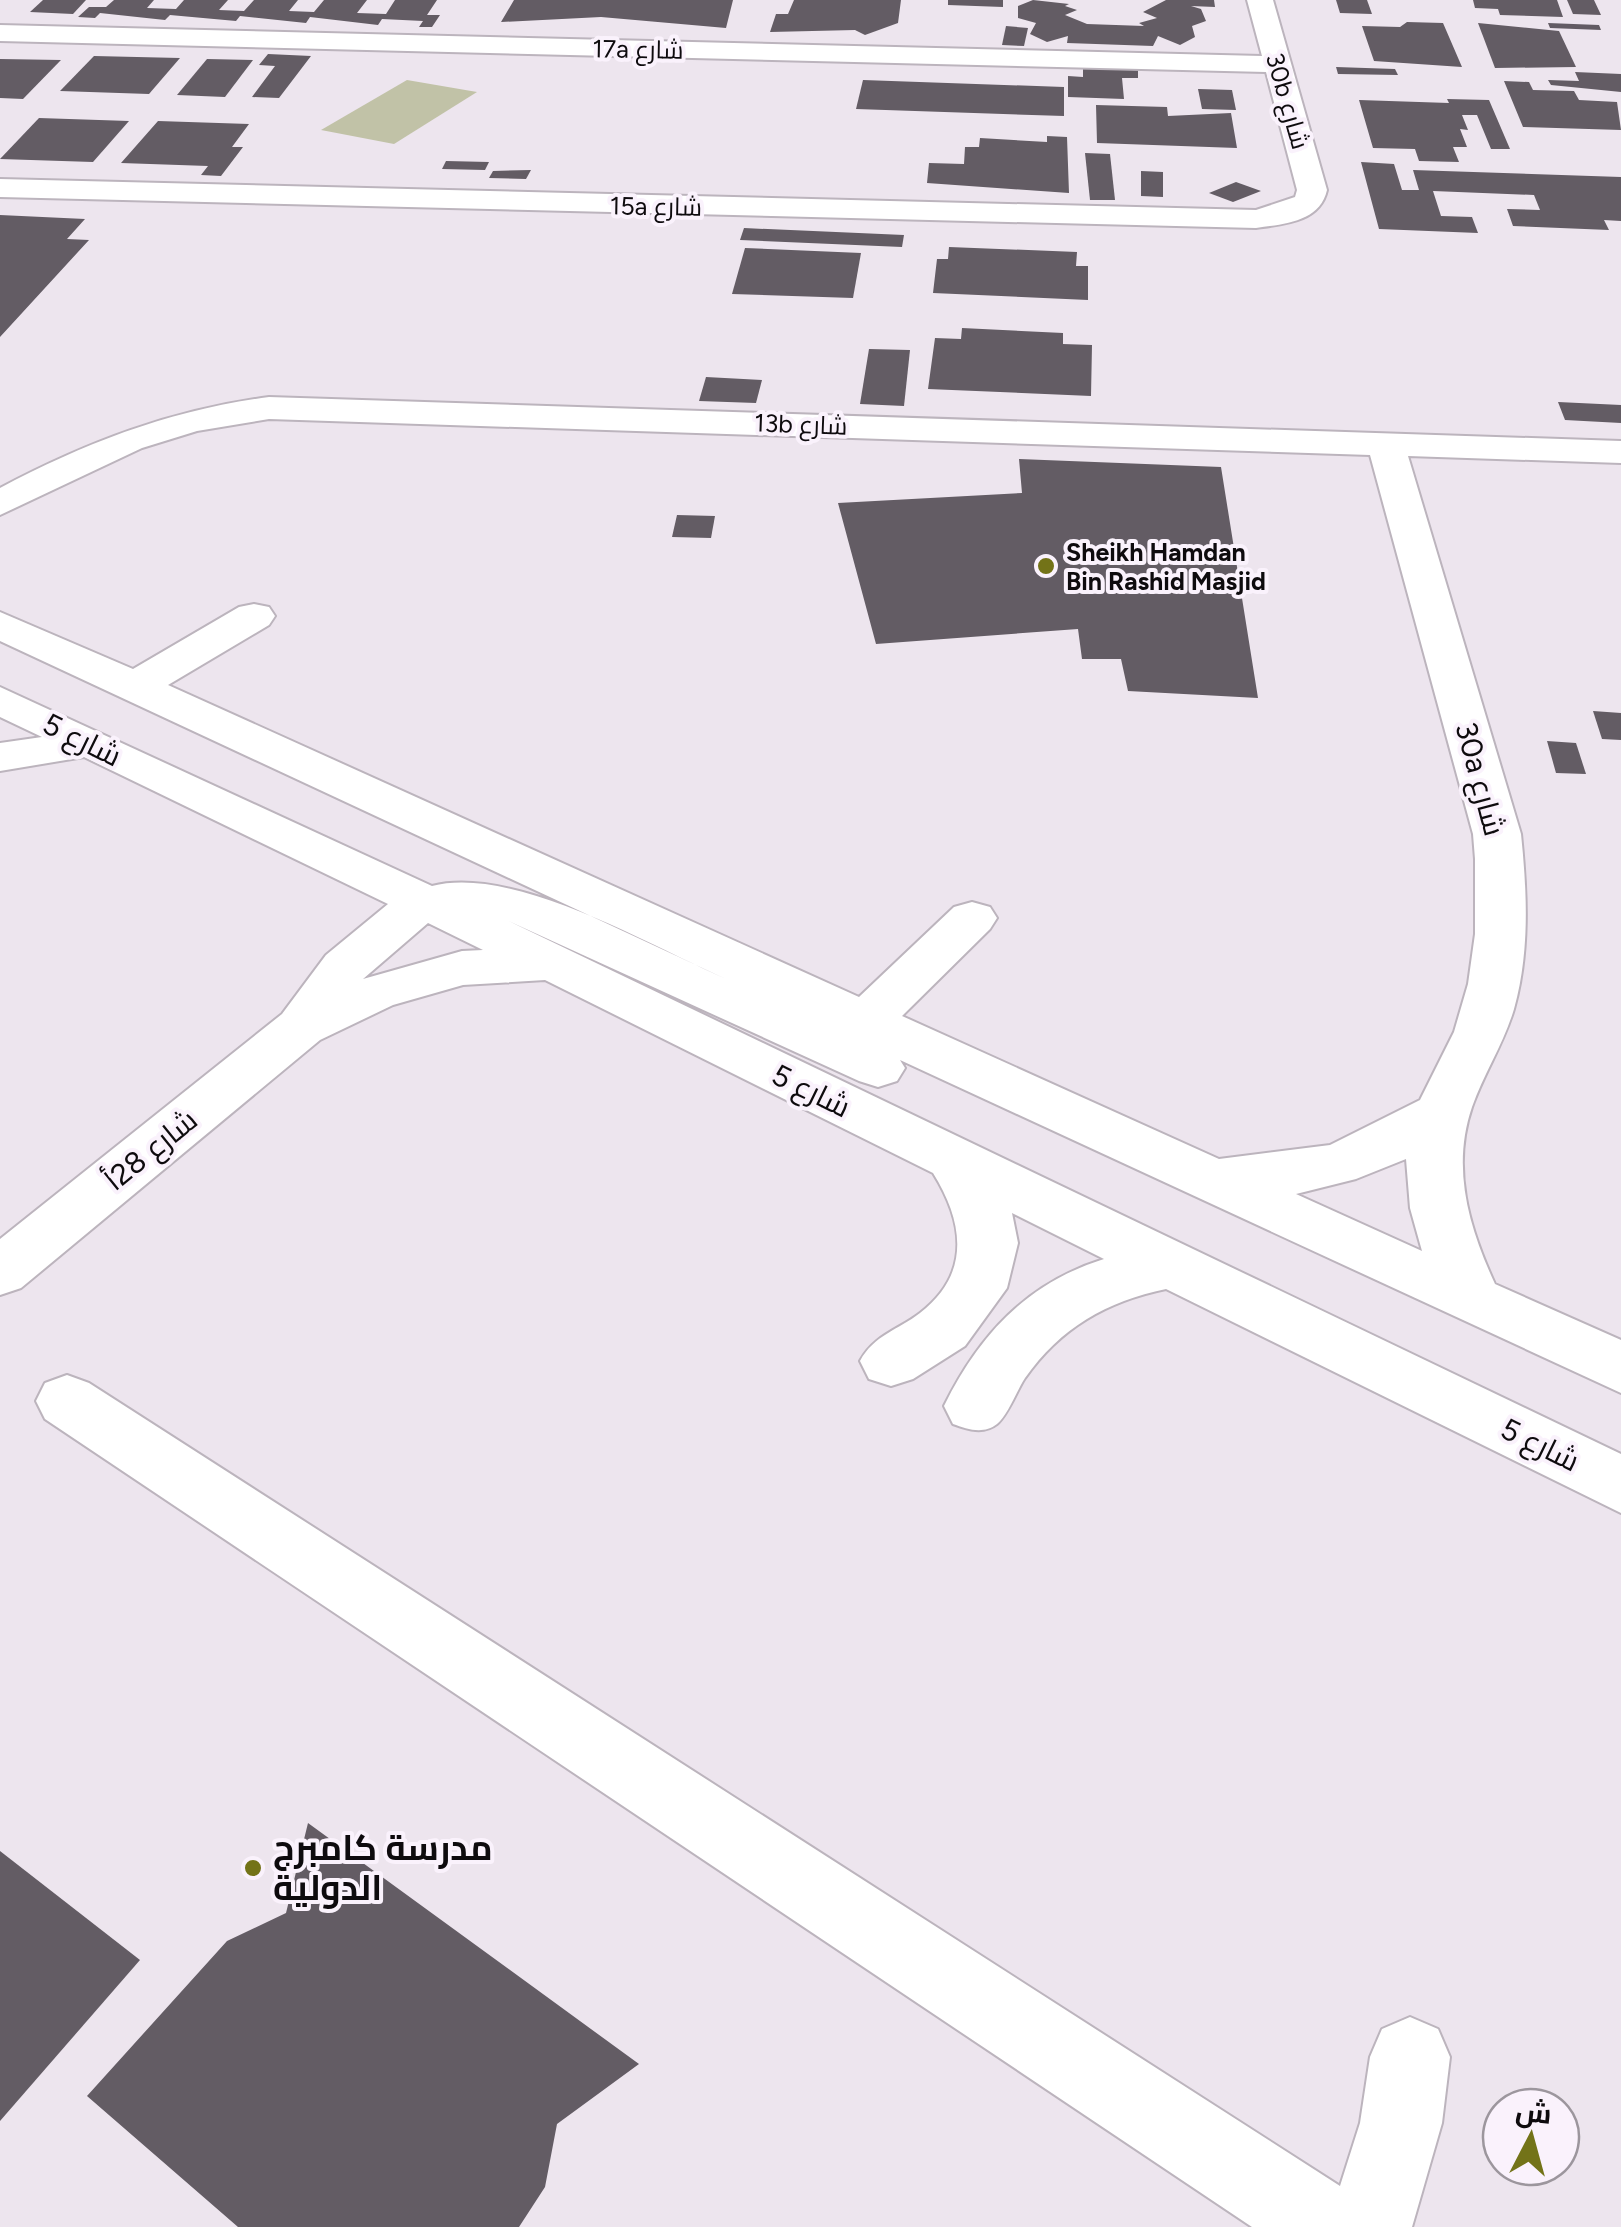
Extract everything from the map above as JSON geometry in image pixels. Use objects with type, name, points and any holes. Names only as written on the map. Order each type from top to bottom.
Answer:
[{"type":"street","name":"30b شارع","points":[[1260,0],[1310,175],[1309,202]]},
{"type":"street","name":"17a شارع","points":[[0,33],[1277,64]]},
{"type":"street","name":"15a شارع","points":[[0,188],[1204,220],[1256,220],[1287,214],[1309,202]]},
{"type":"street","name":"13b شارع","points":[[0,503],[111,444],[159,426],[269,408],[1621,452]]},
{"type":"street","name":"30a شارع","points":[[1386,444],[1493,820],[1504,898],[1499,963],[1481,1031],[1442,1113],[1434,1192],[1446,1244],[1474,1302]]},
{"type":"street","points":[[136,686],[254,616]]},
{"type":"street","points":[[0,624],[1621,1368]]},
{"type":"street","name":"شارع 5","points":[[0,700],[553,962],[954,1162],[1621,1485]]},
{"type":"street","points":[[0,757],[88,743]]},
{"type":"street","points":[[428,902],[450,897],[504,901],[981,1113],[1012,1118],[1075,1116]]},
{"type":"street","name":"شارع 28أ","points":[[301,1027],[314,1002],[346,965],[428,902]]},
{"type":"street","points":[[866,1022],[972,918]]},
{"type":"street","name":"شارع 28أ","points":[[0,1272],[301,1027],[375,993],[462,968],[553,962]]},
{"type":"street","points":[[1211,1180],[1284,1177],[1351,1162],[1442,1113]]},
{"type":"street","points":[[891,1361],[944,1329],[977,1288],[990,1243],[981,1199],[954,1162]]},
{"type":"street","points":[[974,1406],[998,1363],[1031,1325],[1058,1305],[1118,1273],[1167,1266]]},
{"type":"street","points":[[66,1400],[1326,2227]]},
{"type":"street","points":[[1370,2227],[1402,2123],[1410,2058]]},
{"type":"green space","points":[[407,80],[477,92],[394,144],[321,130]]},
{"type":"building","points":[[43,0],[86,0],[73,14],[30,12]]},
{"type":"building","points":[[114,0],[154,0],[147,8],[176,9],[184,0],[228,0],[219,10],[244,11],[254,0],[298,0],[289,11],[314,12],[324,0],[367,0],[357,13],[386,14],[395,0],[437,0],[427,15],[440,15],[432,27],[419,27],[423,21],[382,19],[378,25],[310,17],[306,23],[240,16],[236,21],[170,15],[165,20],[100,13],[95,18],[78,17],[89,7],[106,7]]},
{"type":"building","points":[[514,0],[733,0],[726,28],[601,17],[501,22]]},
{"type":"building","points":[[794,0],[901,0],[898,23],[865,35],[855,30],[770,32],[776,14],[788,14]]},
{"type":"building","points":[[948,0],[1003,0],[1003,7],[948,5]]},
{"type":"building","points":[[1033,0],[1069,4],[1065,6],[1077,10],[1065,15],[1087,24],[1144,26],[1139,23],[1157,18],[1143,12],[1166,0],[1214,0],[1215,7],[1191,6],[1201,9],[1206,21],[1192,26],[1195,37],[1180,45],[1158,36],[1153,46],[1067,43],[1068,36],[1047,42],[1030,34],[1036,23],[1018,18],[1018,6]]},
{"type":"building","points":[[1336,0],[1367,0],[1372,14],[1340,13]]},
{"type":"building","points":[[1473,0],[1557,0],[1563,17],[1500,15],[1498,9],[1475,8]]},
{"type":"building","points":[[1567,0],[1594,0],[1601,15],[1573,14]]},
{"type":"building","points":[[1407,22],[1443,23],[1462,67],[1374,61],[1362,26],[1400,27]]},
{"type":"building","points":[[1478,23],[1559,31],[1576,67],[1495,68]]},
{"type":"building","points":[[1548,23],[1599,25],[1601,30],[1550,28]]},
{"type":"building","points":[[1006,26],[1028,28],[1024,46],[1002,45]]},
{"type":"building","points":[[268,54],[311,56],[279,98],[252,97],[275,66],[259,65]]},
{"type":"building","points":[[94,56],[180,58],[149,94],[60,91]]},
{"type":"building","points":[[0,59],[61,60],[23,99],[0,98]]},
{"type":"building","points":[[207,59],[253,60],[225,97],[177,95]]},
{"type":"building","points":[[1336,67],[1395,69],[1398,75],[1338,74]]},
{"type":"building","points":[[1083,68],[1138,69],[1138,78],[1122,78],[1124,99],[1068,97],[1068,76],[1083,77]]},
{"type":"building","points":[[1575,72],[1621,74],[1621,92],[1551,85],[1548,80],[1579,81]]},
{"type":"building","points":[[863,80],[1064,87],[1064,116],[856,109]]},
{"type":"building","points":[[1504,81],[1529,82],[1533,90],[1574,91],[1579,100],[1617,102],[1621,130],[1523,127]]},
{"type":"building","points":[[1198,89],[1232,90],[1236,110],[1202,109]]},
{"type":"building","points":[[1447,99],[1489,100],[1510,149],[1491,149],[1477,115],[1462,115],[1468,130],[1460,129],[1467,147],[1453,147],[1459,162],[1419,161],[1415,149],[1373,148],[1359,100],[1449,103]]},
{"type":"building","points":[[1096,105],[1167,107],[1168,116],[1231,113],[1237,148],[1097,143]]},
{"type":"building","points":[[39,118],[129,121],[93,162],[0,159]]},
{"type":"building","points":[[158,121],[249,124],[232,147],[243,147],[221,176],[201,175],[208,166],[121,163]]},
{"type":"building","points":[[1047,136],[1067,137],[1069,193],[927,183],[929,163],[964,164],[965,147],[979,147],[980,138],[1047,142]]},
{"type":"building","points":[[1085,153],[1110,154],[1115,200],[1090,200]]},
{"type":"building","points":[[446,161],[489,162],[485,170],[442,169]]},
{"type":"building","points":[[1361,162],[1394,164],[1402,190],[1419,190],[1413,170],[1621,177],[1621,221],[1604,220],[1609,230],[1513,226],[1507,209],[1540,210],[1534,195],[1433,191],[1441,216],[1472,217],[1478,233],[1379,229]]},
{"type":"building","points":[[531,170],[526,179],[489,178],[493,171]]},
{"type":"building","points":[[1141,171],[1163,172],[1163,197],[1141,196]]},
{"type":"building","points":[[1236,182],[1261,191],[1233,202],[1209,193]]},
{"type":"building","points":[[0,215],[85,219],[67,239],[89,240],[0,337]]},
{"type":"building","points":[[744,228],[904,235],[902,247],[740,240]]},
{"type":"building","points":[[949,247],[1077,252],[1076,266],[1088,266],[1088,300],[933,293],[937,259],[948,259]]},
{"type":"building","points":[[745,248],[861,253],[853,298],[732,294]]},
{"type":"building","points":[[962,328],[1063,333],[1063,344],[1092,345],[1091,396],[928,389],[935,338],[961,339]]},
{"type":"building","points":[[869,349],[910,350],[904,406],[860,404]]},
{"type":"building","points":[[706,377],[762,380],[756,403],[699,401]]},
{"type":"building","points":[[1558,402],[1621,405],[1621,423],[1565,420]]},
{"type":"building","name":"Sheikh Hamdan Bin Rashid Masjid","points":[[1019,459],[1221,467],[1258,698],[1128,691],[1121,659],[1082,659],[1078,629],[876,644],[838,503],[1022,493]]},
{"type":"building","points":[[677,515],[715,516],[711,538],[672,537]]},
{"type":"building","points":[[1593,711],[1621,713],[1621,740],[1602,739]]},
{"type":"building","points":[[1547,741],[1576,743],[1586,774],[1556,773]]},
{"type":"building","points":[[308,1823],[639,2064],[557,2124],[545,2187],[519,2227],[238,2227],[87,2096],[227,1941],[286,1913]]},
{"type":"building","points":[[0,1851],[140,1960],[0,2121]]},
{"type":"place","name":"Sheikh Hamdan Bin Rashid Masjid","points":[[1046,566]]},
{"type":"place","name":"مدرسة كامبرج الدولية","points":[[253,1868]]}]
